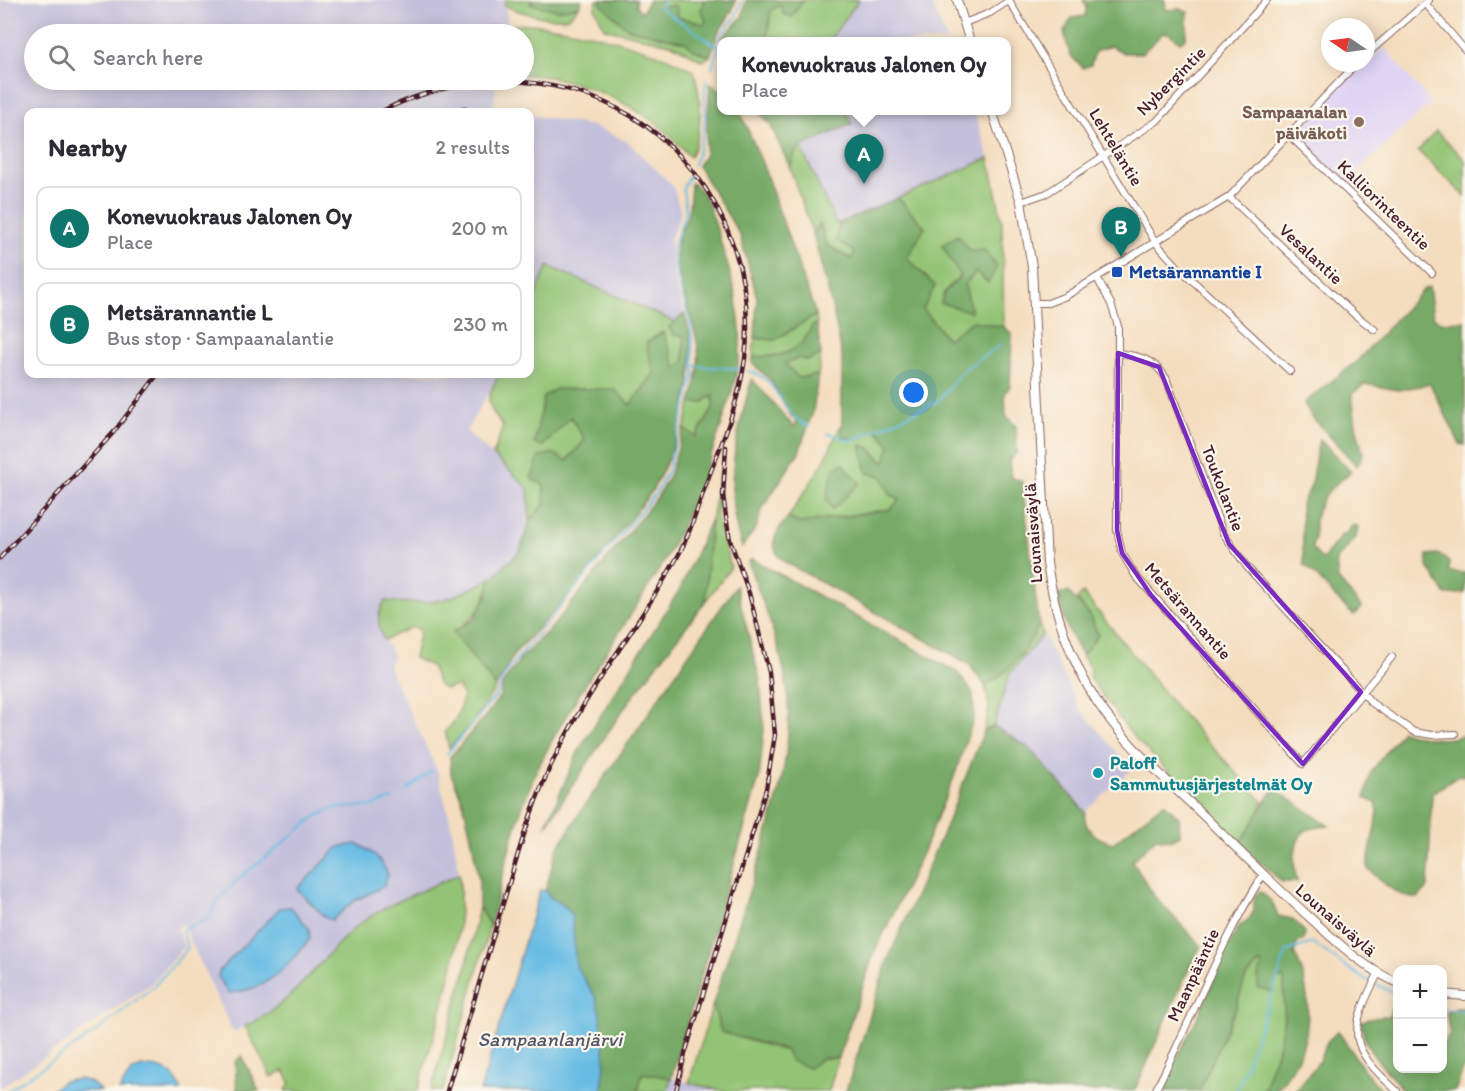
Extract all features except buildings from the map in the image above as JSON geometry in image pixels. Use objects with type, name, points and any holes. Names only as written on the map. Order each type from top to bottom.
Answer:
[{"type":"street","points":[[957,0],[968,37]]},
{"type":"street","points":[[964,23],[990,13],[1010,0]]},
{"type":"street","name":"Lehteläntie","points":[[1010,0],[1156,243],[1179,268],[1290,371]]},
{"type":"street","name":"Nybergintie","points":[[1021,202],[1047,193],[1157,121],[1267,0]]},
{"type":"street","points":[[1375,47],[1427,2],[1465,50]]},
{"type":"street","points":[[1035,303],[1048,303],[1066,296],[1228,197],[1349,72]]},
{"type":"street","name":"Lounaisväylä","points":[[993,115],[1021,202],[1032,267],[1047,563],[1063,632],[1090,689],[1121,732],[1263,875],[1357,961],[1393,981]]},
{"type":"street","name":"Kalliorinteentie","points":[[1288,135],[1432,273]]},
{"type":"street","name":"Vesalantie","points":[[1228,197],[1354,315],[1375,330]]},
{"type":"street","name":"Metsärannantie","points":[[1097,278],[1111,304],[1118,326],[1117,530],[1122,553],[1135,574],[1304,764],[1392,657]]},
{"type":"street","name":"Toukolantie","points":[[1118,352],[1140,356],[1159,367],[1166,378],[1229,544],[1285,611],[1361,692],[1391,718],[1414,732],[1432,735],[1455,734]]},
{"type":"street","name":"Maanpääntie","points":[[1155,1091],[1200,998],[1220,950],[1263,875]]},
{"type":"street","points":[[1378,974],[1356,1022],[1356,1033],[1360,1048],[1373,1068],[1397,1091]]},
{"type":"street","points":[[1447,994],[1465,996]]},
{"type":"highlighted area","points":[[1118,353],[1159,367],[1229,544],[1361,692],[1303,764],[1151,595],[1122,553],[1117,530]]},
{"type":"shaded area","points":[[0,0],[505,0],[508,24],[24,24],[24,90],[496,90],[493,108],[24,108],[24,378],[498,378],[466,431],[528,488],[530,520],[520,551],[491,578],[460,596],[416,604],[385,601],[378,627],[394,657],[388,665],[437,770],[452,828],[459,874],[381,910],[356,927],[287,1000],[260,1020],[233,1032],[183,925],[177,928],[184,946],[152,983],[0,1088]]},
{"type":"shaded area","points":[[859,0],[930,0],[945,37],[833,37]]},
{"type":"shaded area","name":"Sampaanalan päiväkoti","points":[[1384,47],[1431,103],[1345,182],[1295,136],[1356,72],[1375,72],[1375,55]]},
{"type":"shaded area","points":[[848,115],[975,115],[989,158],[837,225],[801,147],[851,124]]},
{"type":"shaded area","points":[[534,116],[592,126],[627,141],[673,186],[681,213],[670,240],[674,276],[684,314],[675,322],[548,266],[534,298]]},
{"type":"shaded area","points":[[1043,634],[1080,709],[1132,769],[1085,812],[1029,748],[994,726],[1009,675]]},
{"type":"shaded area","points":[[671,1078],[722,1091],[667,1091]]},
{"type":"green space","points":[[505,0],[533,0],[530,3],[558,10],[579,6],[570,16],[556,18],[518,11],[505,5]]},
{"type":"green space","points":[[533,0],[582,0],[579,6],[558,10],[530,4]]},
{"type":"green space","points":[[597,0],[601,0],[602,4],[627,28],[685,42],[694,50],[710,56],[703,61],[674,45],[604,28],[595,8]]},
{"type":"green space","points":[[601,0],[636,0],[636,6],[642,12],[649,0],[664,0],[661,7],[673,5],[676,7],[678,17],[704,24],[706,21],[701,10],[704,0],[736,0],[731,13],[718,33],[710,56],[694,50],[685,42],[627,28],[601,4]]},
{"type":"green space","points":[[664,0],[704,0],[701,10],[706,21],[704,24],[678,17],[660,8]]},
{"type":"green space","points":[[746,0],[803,0],[792,17],[783,14],[780,5],[771,10],[768,37],[724,37],[742,17]]},
{"type":"green space","points":[[803,0],[859,0],[832,37],[768,37],[771,10],[780,5],[802,3]]},
{"type":"green space","points":[[1083,0],[1165,0],[1166,10],[1180,9],[1188,12],[1186,38],[1180,42],[1169,33],[1163,33],[1142,53],[1124,53],[1111,46],[1095,51],[1091,65],[1083,68],[1070,55],[1064,32],[1072,18],[1085,16],[1087,6]]},
{"type":"green space","points":[[534,24],[615,40],[657,54],[694,71],[699,93],[700,125],[690,157],[657,124],[627,105],[594,90],[534,76]]},
{"type":"green space","points":[[710,83],[717,87],[717,115],[742,115],[762,163],[816,315],[775,340],[755,338],[757,297],[740,235],[698,166],[705,154]]},
{"type":"green space","points":[[762,115],[848,115],[852,124],[801,147],[795,153],[790,168],[771,126]]},
{"type":"green space","points":[[1436,131],[1465,160],[1465,196],[1418,151]]},
{"type":"green space","points":[[801,147],[836,224],[840,223],[836,240],[856,252],[851,259],[827,245],[820,225],[813,234],[790,168],[795,153]]},
{"type":"green space","points":[[989,158],[1002,221],[1004,327],[973,321],[947,339],[923,309],[935,286],[907,258],[925,227],[898,198]],"holes":[[[976,272],[965,284],[971,311],[944,292],[960,276]]]},
{"type":"green space","points":[[691,183],[702,194],[711,211],[736,298],[740,342],[733,389],[703,476],[673,545],[649,587],[583,688],[539,766],[523,804],[490,926],[479,907],[479,880],[471,836],[463,802],[451,774],[450,757],[488,713],[500,696],[503,683],[522,657],[553,626],[658,496],[670,474],[684,429],[696,437],[713,409],[713,395],[702,403],[691,403],[697,376],[698,348],[677,262],[676,244],[688,214]]},
{"type":"green space","points":[[898,198],[925,227],[907,258],[935,286],[923,309],[947,339],[973,321],[1004,327],[1012,334],[1010,386],[1005,393],[1006,416],[1016,426],[1017,452],[1009,461],[1011,478],[1022,481],[1039,625],[1017,660],[1003,674],[985,686],[969,664],[785,562],[779,557],[774,546],[776,534],[788,518],[800,523],[891,509],[900,499],[891,495],[881,476],[867,473],[861,445],[869,448],[884,463],[890,446],[877,430],[858,439],[842,437],[842,356],[833,310],[813,234],[820,224],[827,245],[851,259],[855,252],[836,240],[840,223]]},
{"type":"green space","points":[[958,235],[970,251],[985,250],[997,267],[988,283],[976,272],[965,284],[971,312],[941,303],[944,293],[960,276],[942,245]]},
{"type":"green space","points":[[548,266],[675,322],[669,327],[684,335],[684,362],[676,368],[663,332],[646,343],[654,374],[630,405],[557,389],[543,446],[571,417],[585,440],[544,485],[544,505],[530,520],[528,488],[493,455],[503,426],[493,412],[489,400],[498,378],[534,378],[534,298]]},
{"type":"green space","points":[[1429,287],[1433,317],[1442,322],[1465,321],[1465,445],[1460,444],[1430,384],[1398,390],[1365,384],[1352,394],[1363,454],[1357,466],[1312,417],[1304,403],[1357,361],[1424,289]]},
{"type":"green space","points":[[684,314],[690,335],[690,382],[678,431],[660,475],[650,494],[571,593],[515,653],[496,687],[453,632],[474,619],[487,596],[491,578],[520,551],[530,520],[544,505],[544,485],[531,479],[539,457],[553,453],[567,461],[585,440],[571,417],[543,446],[534,444],[544,396],[556,389],[614,389],[630,405],[654,374],[646,343],[663,332],[676,368],[684,362],[684,336],[673,335],[669,327]]},
{"type":"green space","points":[[816,315],[817,324],[812,326],[801,343],[789,352],[753,357],[755,338],[775,340]]},
{"type":"green space","points":[[817,324],[821,354],[808,361],[800,358],[785,364],[799,378],[818,375],[813,411],[799,452],[762,509],[756,528],[742,547],[736,526],[732,484],[741,420],[752,379],[794,427],[797,422],[791,416],[771,381],[752,363],[753,357],[773,356],[788,352],[801,343],[812,326]]},
{"type":"green space","points":[[821,354],[818,375],[799,378],[784,364],[800,358],[808,361]]},
{"type":"green space","points":[[714,395],[713,409],[696,437],[684,429],[691,403],[702,403]]},
{"type":"green space","points":[[842,423],[843,437],[858,439],[876,430],[890,445],[885,463],[869,448],[891,495],[900,499],[891,509],[800,523],[788,518],[822,465]]},
{"type":"green space","points":[[1319,439],[1351,472],[1334,485],[1321,501],[1316,515],[1312,548],[1322,560],[1342,535],[1346,534],[1353,525],[1358,526],[1356,538],[1336,560],[1338,579],[1362,608],[1354,615],[1304,565],[1301,504],[1310,489]]},
{"type":"green space","points":[[843,463],[860,483],[833,509],[826,499],[834,469]]},
{"type":"green space","points":[[720,472],[717,520],[731,567],[705,602],[711,519]]},
{"type":"green space","points":[[711,519],[705,602],[627,704],[545,827],[580,748],[680,589]]},
{"type":"green space","points":[[1439,554],[1449,562],[1449,572],[1465,573],[1465,593],[1446,595],[1428,567],[1427,555]]},
{"type":"green space","points":[[752,559],[957,672],[973,693],[974,717],[954,777],[921,856],[874,953],[838,1058],[823,1058],[809,1068],[791,1061],[785,1050],[721,1032],[713,1004],[771,822],[785,762],[789,722],[783,665],[748,562]]},
{"type":"green space","points":[[491,578],[486,596],[474,616],[453,632],[496,687],[471,725],[449,748],[445,731],[455,720],[463,696],[458,686],[445,689],[439,685],[431,666],[414,658],[420,630],[412,627],[384,640],[380,630],[379,616],[385,601],[415,603],[440,600],[464,592]]},
{"type":"green space","points":[[736,586],[760,680],[764,730],[759,778],[671,1078],[642,1073],[638,1091],[602,1091],[605,1062],[596,999],[576,966],[572,916],[566,907],[551,898],[545,891],[557,849]]},
{"type":"green space","points":[[1068,592],[1090,615],[1098,635],[1082,656],[1067,626],[1059,602],[1058,594]]},
{"type":"green space","points":[[1083,593],[1178,710],[1263,802],[1254,824],[1239,843],[1133,736],[1089,677],[1091,669],[1082,656],[1098,635],[1090,616],[1077,599]]},
{"type":"green space","points":[[1039,625],[1043,634],[1009,675],[994,726],[984,731],[989,707],[985,686],[1003,674],[1017,660]]},
{"type":"green space","points":[[994,726],[1029,748],[1085,812],[1086,824],[1092,833],[1102,839],[1113,843],[1164,803],[1179,817],[1180,835],[1171,840],[1156,838],[1132,861],[1155,897],[1201,946],[1134,1091],[846,1091],[887,962],[984,731]]},
{"type":"green space","points":[[1402,731],[1434,738],[1465,735],[1465,776],[1460,775],[1432,793],[1428,887],[1418,898],[1404,896],[1397,892],[1383,883],[1367,867],[1378,811],[1376,803],[1365,798],[1371,772]]},
{"type":"green space","points":[[1275,789],[1329,826],[1310,829],[1301,836],[1295,855],[1297,882],[1282,882],[1239,843]]},
{"type":"green space","points":[[459,874],[460,901],[454,956],[418,1091],[286,1091],[290,1082],[284,1071],[271,1077],[245,1026],[262,1017],[292,994],[343,939],[368,918]]},
{"type":"green space","points":[[1260,891],[1272,902],[1278,916],[1292,919],[1305,932],[1304,940],[1297,943],[1294,954],[1302,973],[1308,1009],[1304,1042],[1296,1062],[1275,1091],[1263,1091],[1278,1049],[1284,1018],[1284,978],[1277,979],[1273,992],[1258,988],[1258,977],[1262,966],[1260,962],[1245,979],[1235,1010],[1199,1091],[1160,1091],[1199,1014],[1228,945],[1240,925],[1249,919],[1254,911],[1254,897]]},
{"type":"green space","points":[[479,907],[490,926],[443,1091],[431,1091],[465,972]]},
{"type":"green space","points":[[1260,962],[1262,966],[1258,977],[1284,978],[1284,1018],[1278,1049],[1263,1091],[1199,1091],[1235,1010],[1245,979]]},
{"type":"green space","points":[[1393,1003],[1393,1073],[1447,1073],[1447,1038],[1450,1034],[1447,1012],[1456,1008],[1465,1008],[1465,1064],[1455,1091],[1403,1091],[1376,1059],[1363,1033],[1361,1021],[1383,1016],[1389,1017]]},
{"type":"green space","points":[[713,1004],[721,1032],[794,1053],[838,1058],[829,1091],[722,1091],[689,1083]]},
{"type":"green space","points":[[1338,1031],[1364,1070],[1382,1091],[1295,1091],[1318,1063],[1327,1042]]},
{"type":"green space","points":[[242,1056],[259,1091],[237,1091],[235,1062]]},
{"type":"green space","points":[[642,1073],[671,1078],[667,1091],[638,1091]]},
{"type":"water","points":[[357,844],[372,853],[382,864],[388,874],[384,886],[354,901],[332,920],[326,918],[297,889],[339,847]]},
{"type":"water","name":"Sampaanlanjärvi","points":[[540,890],[545,891],[551,898],[566,907],[572,916],[576,966],[596,998],[601,1019],[605,1062],[602,1091],[480,1091]]},
{"type":"water","points":[[291,907],[309,929],[310,939],[275,976],[254,988],[228,993],[218,976],[220,970],[280,908]]},
{"type":"water","points":[[141,1067],[166,1071],[179,1084],[182,1091],[119,1091],[131,1072]]},
{"type":"water","points":[[79,1079],[90,1082],[101,1091],[51,1091],[63,1081]]},
{"type":"waterway","points":[[664,0],[660,8],[717,46]]},
{"type":"waterway","points":[[721,37],[735,18],[742,0]]},
{"type":"waterway","points":[[712,68],[717,50]]},
{"type":"waterway","points":[[694,165],[704,130],[707,79]]},
{"type":"waterway","points":[[447,754],[497,694],[510,667],[656,493],[668,470],[694,376],[691,327],[676,271],[673,248],[686,211],[683,187],[690,175]]},
{"type":"waterway","points":[[827,433],[851,441],[937,402],[963,370],[1002,344]]},
{"type":"waterway","points":[[695,366],[740,369]]},
{"type":"waterway","points":[[748,371],[768,381],[791,414],[809,426]]},
{"type":"waterway","points":[[407,790],[432,771]]},
{"type":"waterway","points":[[7,1091],[93,1034],[154,986],[188,948],[182,930],[208,919],[217,901],[236,881],[315,817],[335,808],[372,806],[392,799]]},
{"type":"waterway","points":[[1237,1091],[1287,951],[1313,943],[1359,976],[1393,993]]},
{"type":"waterway","points":[[1447,1009],[1465,1011]]},
{"type":"railway","points":[[447,1091],[516,859],[539,792],[575,719],[662,584],[687,538],[735,406],[745,359],[747,323],[744,288],[736,254],[723,221],[706,190],[685,162],[660,137],[631,116],[601,101],[569,90],[534,84]]},
{"type":"railway","points":[[390,108],[439,90]]},
{"type":"railway","points":[[0,558],[113,433],[155,378]]},
{"type":"railway","points":[[676,1091],[685,1054],[766,789],[775,735],[769,672],[749,593],[730,540],[726,517],[723,495],[726,447]]},
{"type":"place","name":"Sampaanalan päiväkoti","points":[[1359,122]]},
{"type":"place","name":"Konevuokraus Jalonen Oy","points":[[864,184]]},
{"type":"place","name":"Metsärannantie L","points":[[1121,257]]},
{"type":"place","name":"Metsärannantie I","points":[[1117,272]]},
{"type":"place","name":"Paloff Sammutusjärjestelmät Oy","points":[[1098,773]]}]
